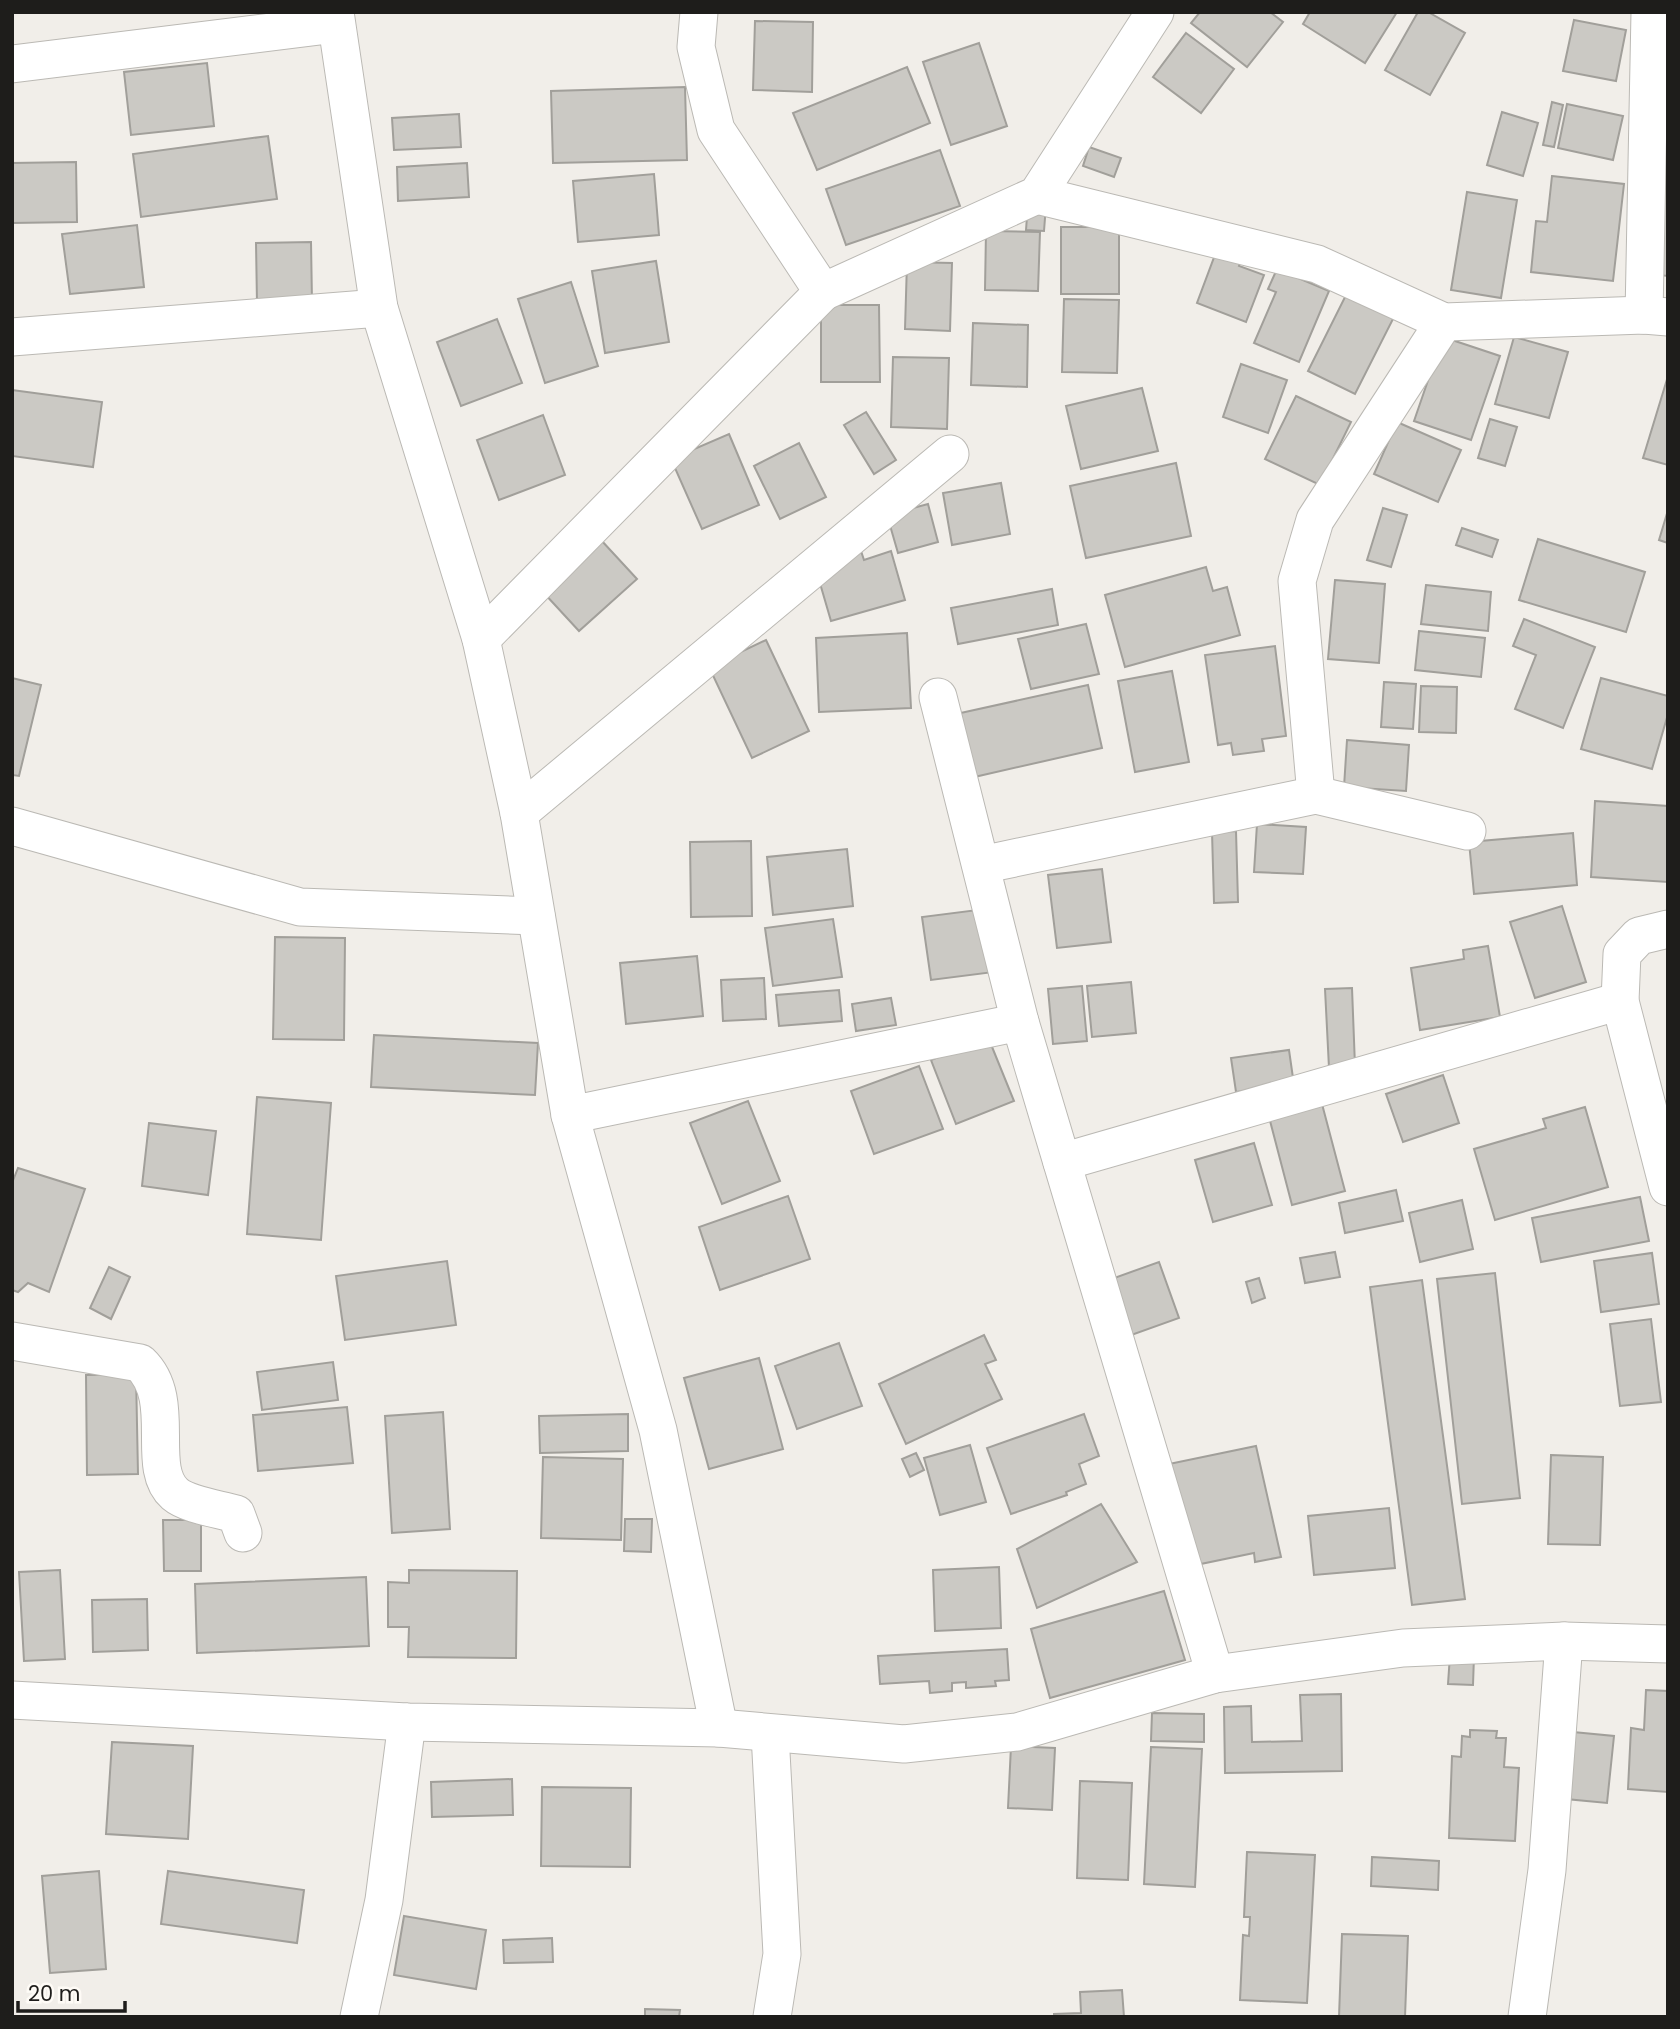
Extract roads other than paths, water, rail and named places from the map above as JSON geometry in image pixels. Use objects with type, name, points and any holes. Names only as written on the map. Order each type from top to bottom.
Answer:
[{"type":"street","points":[[699,12],[696,47],[716,130],[823,292]]},
{"type":"street","points":[[481,639],[823,292],[1038,195],[1155,12]]},
{"type":"street","points":[[1038,195],[1317,264],[1444,322],[1656,316],[1650,12]]},
{"type":"street","points":[[12,64],[335,18],[379,308],[481,639],[519,813],[570,1115],[658,1430],[719,1728]]},
{"type":"street","points":[[12,337],[379,308]]},
{"type":"street","points":[[1316,795],[1297,581],[1315,520],[1444,322]]},
{"type":"street","points":[[519,813],[950,454]]},
{"type":"street","points":[[938,697],[1020,1022],[1215,1674]]},
{"type":"street","points":[[981,865],[1316,795],[1467,831]]},
{"type":"street","points":[[12,826],[300,906],[536,916]]},
{"type":"street","points":[[1668,929],[1639,936],[1622,954],[1620,1001],[1668,1187]]},
{"type":"street","points":[[1062,1162],[1620,1001]]},
{"type":"street","points":[[570,1115],[1020,1022]]},
{"type":"street","points":[[12,1341],[140,1363],[154,1376],[160,1399],[164,1481],[176,1496],[236,1514],[243,1533]]},
{"type":"street","points":[[1527,2017],[1547,1870],[1564,1642]]},
{"type":"street","points":[[12,1700],[407,1722],[719,1728],[904,1744],[1017,1732],[1215,1674],[1403,1648],[1564,1642],[1668,1644]]},
{"type":"street","points":[[359,2017],[384,1900],[407,1722]]},
{"type":"street","points":[[770,1734],[782,1954],[772,2017]]}]
